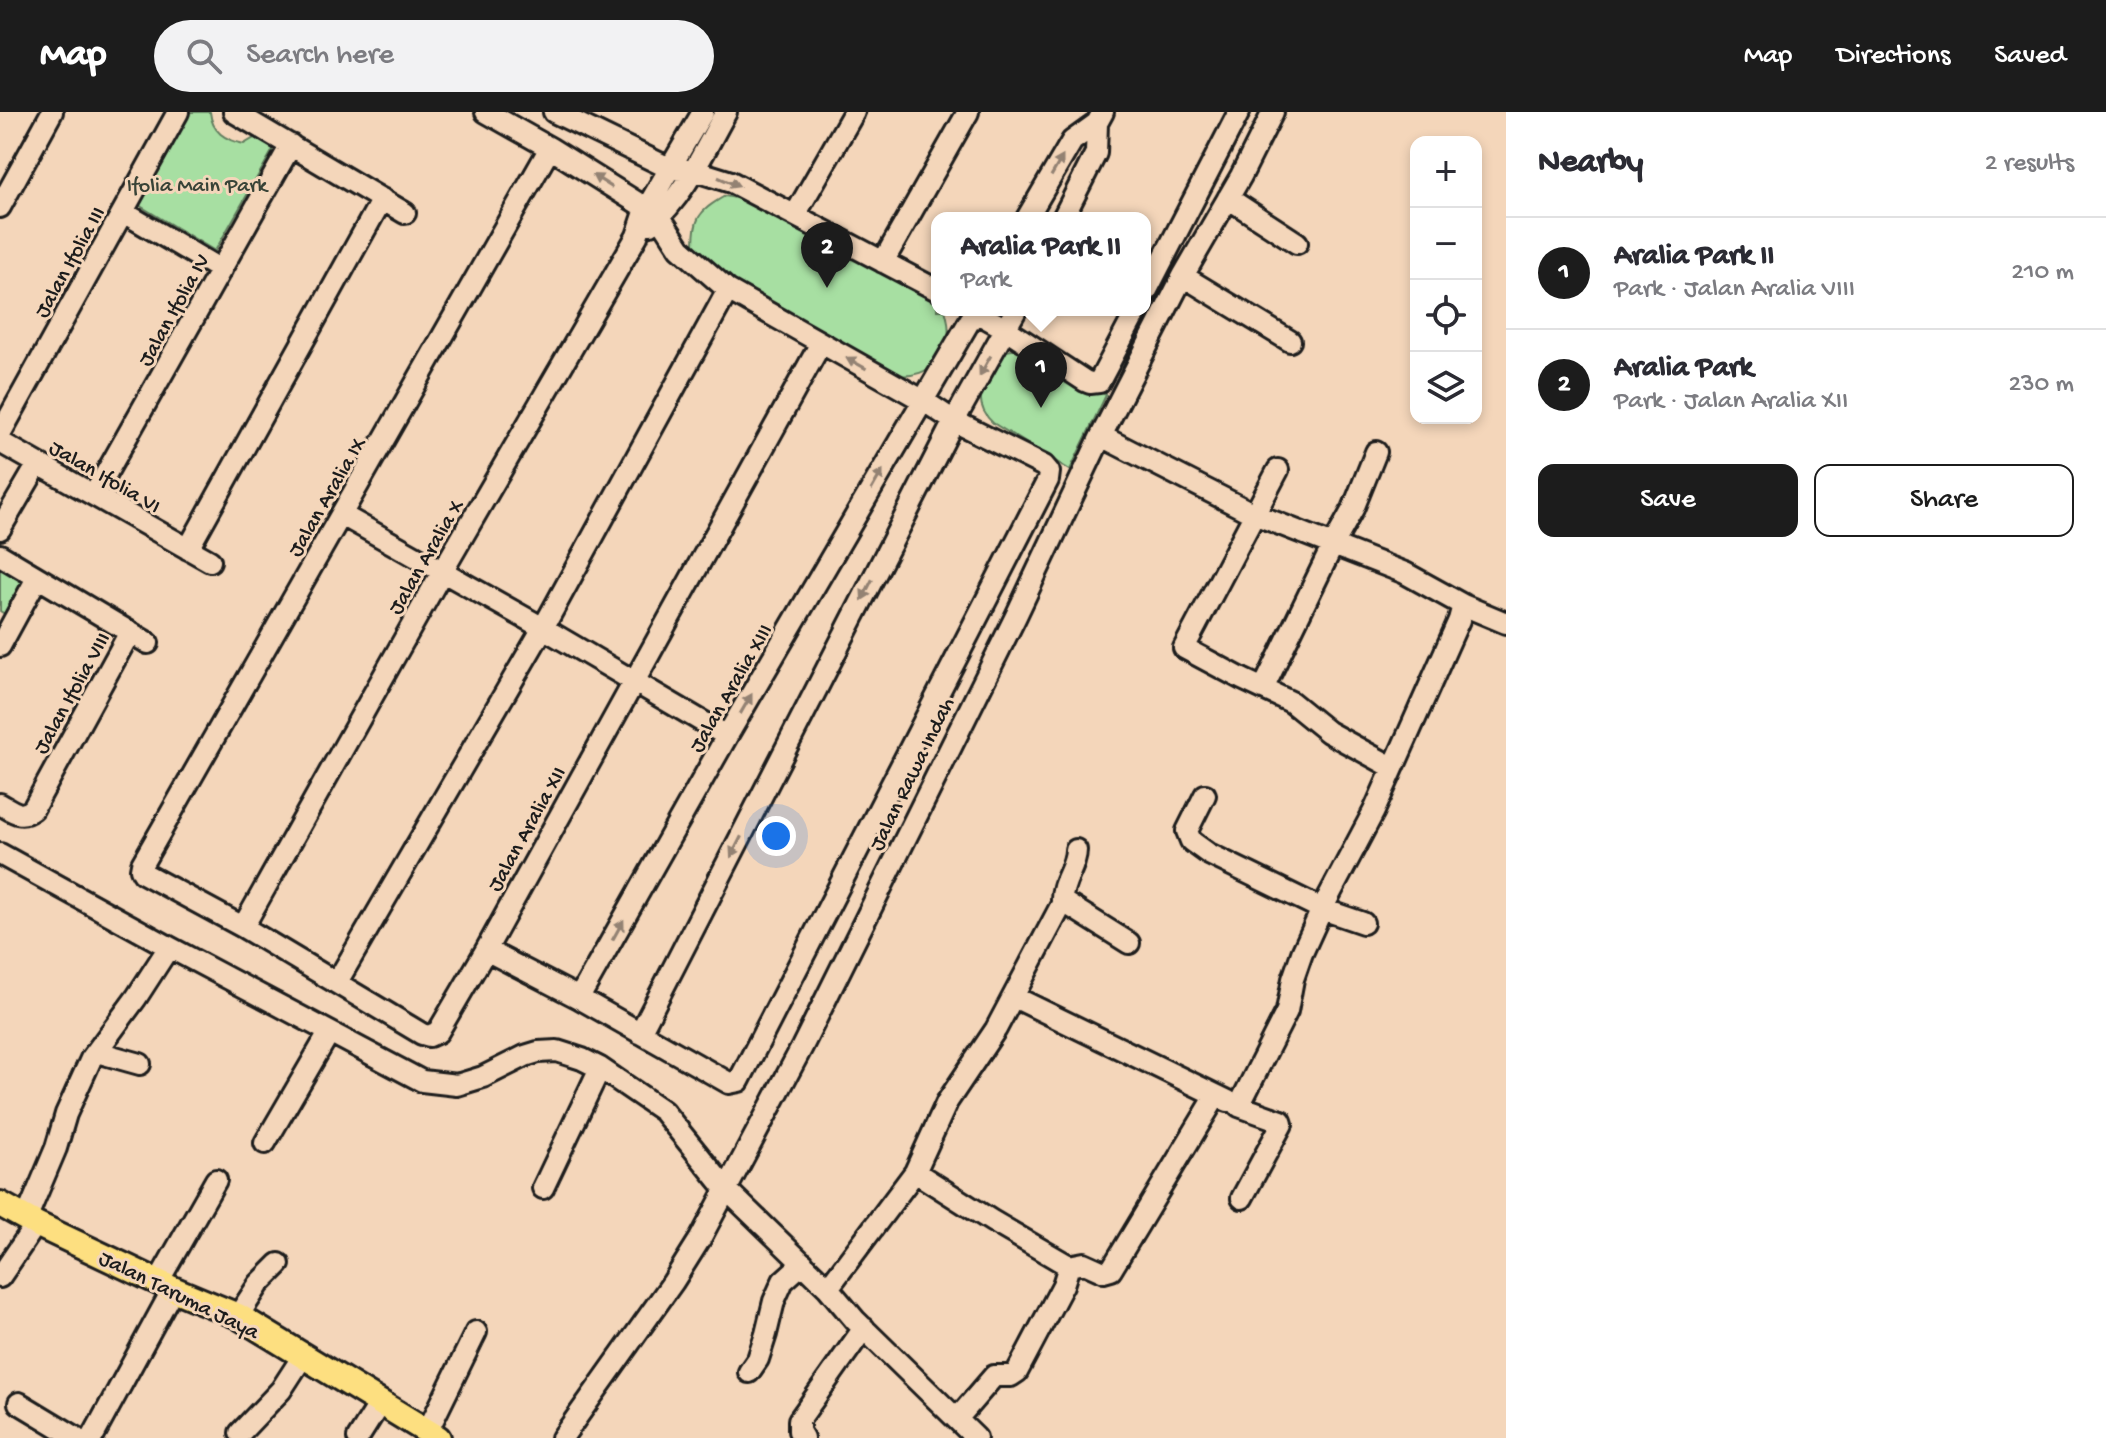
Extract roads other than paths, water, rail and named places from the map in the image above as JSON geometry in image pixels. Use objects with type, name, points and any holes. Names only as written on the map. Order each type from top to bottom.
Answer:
[{"type":"main road","name":"Jalan Taruma Jaya","points":[[0,1204],[166,1285],[238,1316],[433,1435]]},
{"type":"street","points":[[0,207],[52,112]]},
{"type":"street","name":"Jalan Ifolia III","points":[[0,434],[178,112]]},
{"type":"street","points":[[234,112],[259,118],[291,145],[405,213]]},
{"type":"street","points":[[486,112],[653,213],[680,248],[728,290],[954,421],[1044,466],[1049,472],[1048,480],[741,1078],[733,1083],[486,950]]},
{"type":"street","points":[[653,213],[671,169],[703,112]]},
{"type":"street","points":[[653,213],[668,209],[726,112]]},
{"type":"street","points":[[795,215],[854,112]]},
{"type":"street","points":[[883,262],[968,112]]},
{"type":"street","points":[[1151,282],[1239,112]]},
{"type":"street","name":"Jalan Rawa Indah","points":[[562,1438],[700,1239],[802,1047],[1015,618],[1101,436],[1183,276],[1273,112]]},
{"type":"street","points":[[564,114],[671,169],[693,170],[731,182],[931,287]]},
{"type":"street","points":[[1031,212],[1072,141],[1100,118]]},
{"type":"street","points":[[1066,212],[1096,153],[1100,118]]},
{"type":"street","name":"Jalan Ifolia IV","points":[[94,495],[291,145]]},
{"type":"street","name":"Jalan Aralia IX","points":[[141,866],[550,148]]},
{"type":"street","points":[[1228,198],[1297,243]]},
{"type":"street","points":[[188,549],[382,199]]},
{"type":"street","points":[[123,212],[221,270]]},
{"type":"street","name":"Jalan Aralia X","points":[[243,927],[442,572],[653,213]]},
{"type":"street","points":[[1183,276],[1290,341]]},
{"type":"street","points":[[337,982],[543,628],[728,290]]},
{"type":"street","name":"Jalan Aralia XIII","points":[[579,998],[971,316]]},
{"type":"street","points":[[983,316],[1085,381],[1095,383],[1099,382],[1134,316]]},
{"type":"street","points":[[640,1033],[954,421],[1013,316]]},
{"type":"street","name":"Jalan Aralia XII","points":[[141,866],[143,873],[243,927],[422,1034],[429,1036],[438,1032],[821,343]]},
{"type":"street","points":[[1101,436],[1254,514],[1405,573],[1463,605],[1506,623]]},
{"type":"street","name":"Jalan Ifolia VI","points":[[0,442],[210,561]]},
{"type":"street","points":[[1263,689],[1353,509],[1376,452]]},
{"type":"street","points":[[0,529],[38,464]]},
{"type":"street","points":[[1278,470],[1184,648],[1291,702],[1328,732],[1392,767]]},
{"type":"street","points":[[342,515],[727,736]]},
{"type":"street","points":[[0,555],[37,578],[0,646]]},
{"type":"street","name":"Jalan Ifolia VIII","points":[[0,804],[19,815],[33,809],[139,638],[37,578]]},
{"type":"street","points":[[1239,1106],[1287,1011],[1302,953],[1374,811],[1463,605]]},
{"type":"street","points":[[1205,795],[1187,831],[1192,842],[1209,854],[1322,909],[1363,923]]},
{"type":"street","points":[[828,1288],[915,1172],[947,1102],[996,1029],[1063,902],[1064,882],[1076,850]]},
{"type":"street","points":[[0,854],[422,1081],[457,1085],[483,1077],[538,1052],[557,1051],[600,1068],[663,1111],[726,1189],[976,1438]]},
{"type":"street","points":[[1063,902],[1129,943]]},
{"type":"street","points":[[0,1277],[31,1221],[66,1114],[91,1059],[169,947]]},
{"type":"street","points":[[1014,997],[1216,1096],[1281,1121],[1242,1198]]},
{"type":"street","points":[[265,1143],[329,1033]]},
{"type":"street","points":[[97,1052],[140,1064]]},
{"type":"street","points":[[543,1188],[600,1068]]},
{"type":"street","points":[[915,1172],[1069,1266],[1084,1263],[1104,1272],[1111,1270],[1216,1096]]},
{"type":"street","points":[[19,1403],[92,1437],[216,1180]]},
{"type":"street","points":[[749,1372],[758,1359],[774,1301],[783,1281],[803,1263]]},
{"type":"street","points":[[238,1316],[259,1284],[279,1264]]},
{"type":"street","points":[[957,1419],[994,1376],[1011,1376],[1017,1372],[1063,1285],[1069,1266]]},
{"type":"street","points":[[803,1438],[799,1420],[864,1328]]},
{"type":"street","points":[[433,1435],[476,1332]]},
{"type":"street","points":[[240,1433],[281,1390],[303,1356]]},
{"type":"street","points":[[358,1438],[380,1403]]},
{"type":"place","name":"Aralia Park","points":[[827,288]]},
{"type":"place","name":"Aralia Park II","points":[[1041,408]]},
{"type":"park label","name":"Ifolia Main Park","points":[[197,183]]}]
